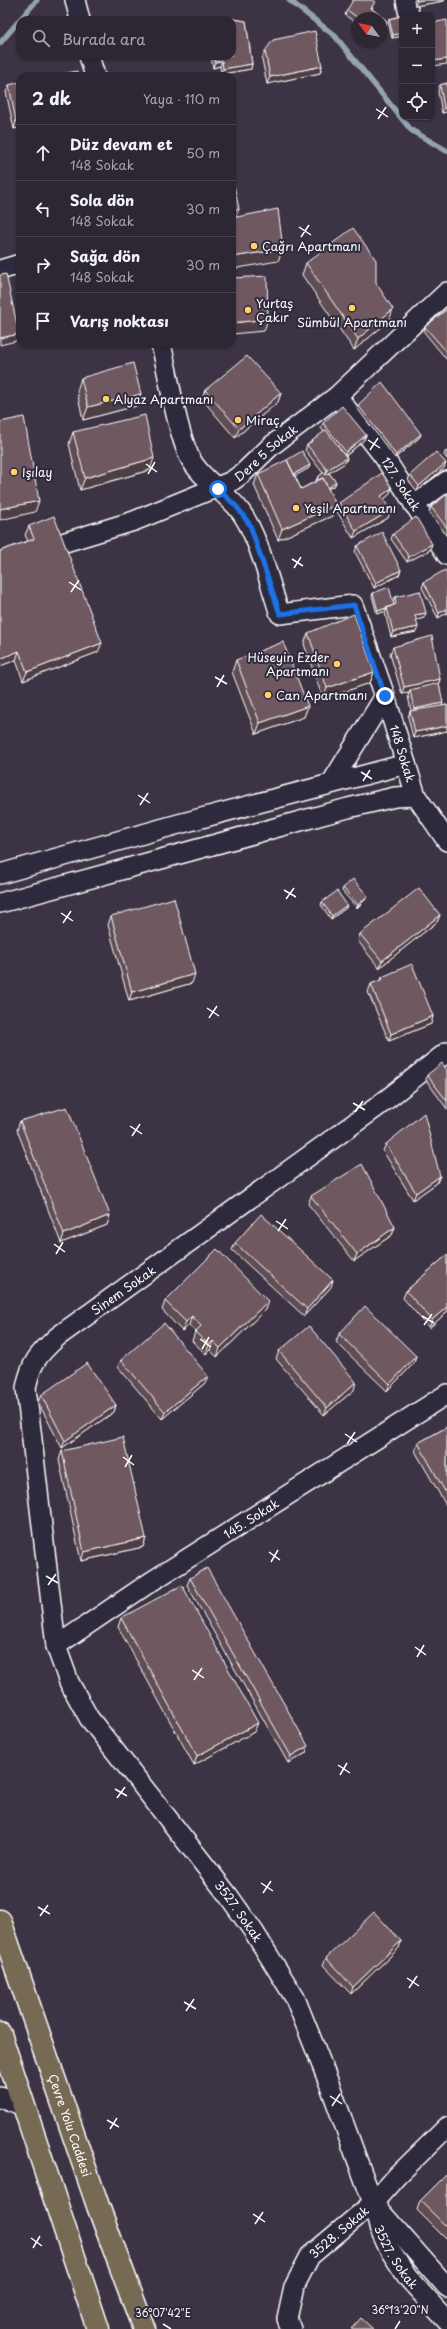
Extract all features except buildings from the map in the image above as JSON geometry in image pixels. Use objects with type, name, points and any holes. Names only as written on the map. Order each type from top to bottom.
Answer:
[{"type":"highway","name":"Çevre Yolu Caddesi","points":[[0,1921],[98,2206],[144,2329]]},
{"type":"highway","points":[[0,2034],[98,2329]]},
{"type":"street","points":[[406,0],[408,12]]},
{"type":"street","points":[[90,60],[94,72]]},
{"type":"street","points":[[0,270],[16,265]]},
{"type":"street","name":"Dere 5 Sokak","points":[[0,562],[134,521],[218,489],[243,474],[271,446],[337,396],[447,292]]},
{"type":"street","name":"148 Sokak","points":[[162,348],[189,457],[198,471],[237,507],[250,525],[280,614],[354,605],[385,696],[416,796],[447,841]]},
{"type":"street","name":"127. Sokak","points":[[337,396],[384,457],[447,555]]},
{"type":"street","points":[[414,505],[447,481]]},
{"type":"street","points":[[332,782],[385,696]]},
{"type":"street","points":[[0,874],[332,782],[406,764]]},
{"type":"street","points":[[0,903],[348,808],[395,797],[416,796]]},
{"type":"street","name":"Sinem Sokak","points":[[56,1646],[26,1388],[30,1368],[42,1351],[57,1337],[377,1107],[447,1052]]},
{"type":"street","name":"145. Sokak","points":[[56,1646],[149,1583],[447,1394]]},
{"type":"street","name":"3527. Sokak","points":[[56,1646],[69,1682],[89,1718],[228,1896],[254,1932],[295,1998],[329,2083],[373,2203],[379,2227],[389,2249],[408,2278],[447,2320]]},
{"type":"street","points":[[0,2097],[24,2106]]},
{"type":"street","name":"3528. Sokak","points":[[291,2329],[287,2319],[294,2287],[310,2256],[373,2203],[397,2176],[447,2127]]},
{"type":"street","name":"3527. Sokak","points":[[373,2203],[447,2287]]},
{"type":"waterway","points":[[23,16],[37,0]]},
{"type":"waterway","points":[[289,0],[335,36],[411,130],[447,151]]},
{"type":"waterway","points":[[0,43],[16,24]]},
{"type":"place","name":"Çağrı Apartmanı","points":[[254,246]]},
{"type":"place","name":"Sümbül Apartmanı","points":[[352,308]]},
{"type":"place","name":"Yurtaş Çakır","points":[[248,310]]},
{"type":"place","name":"Alyaz Apartmanı","points":[[106,399]]},
{"type":"place","name":"Miraç","points":[[238,420]]},
{"type":"place","name":"Işılay","points":[[14,472]]},
{"type":"place","name":"Yeşil Apartmanı","points":[[296,508]]},
{"type":"place","name":"Hüseyin Ezder Apartmanı","points":[[337,664]]},
{"type":"place","name":"Can Apartmanı","points":[[268,695]]},
{"type":"route","points":[[218,489],[237,507],[250,525],[280,614],[354,605],[385,696]]}]
